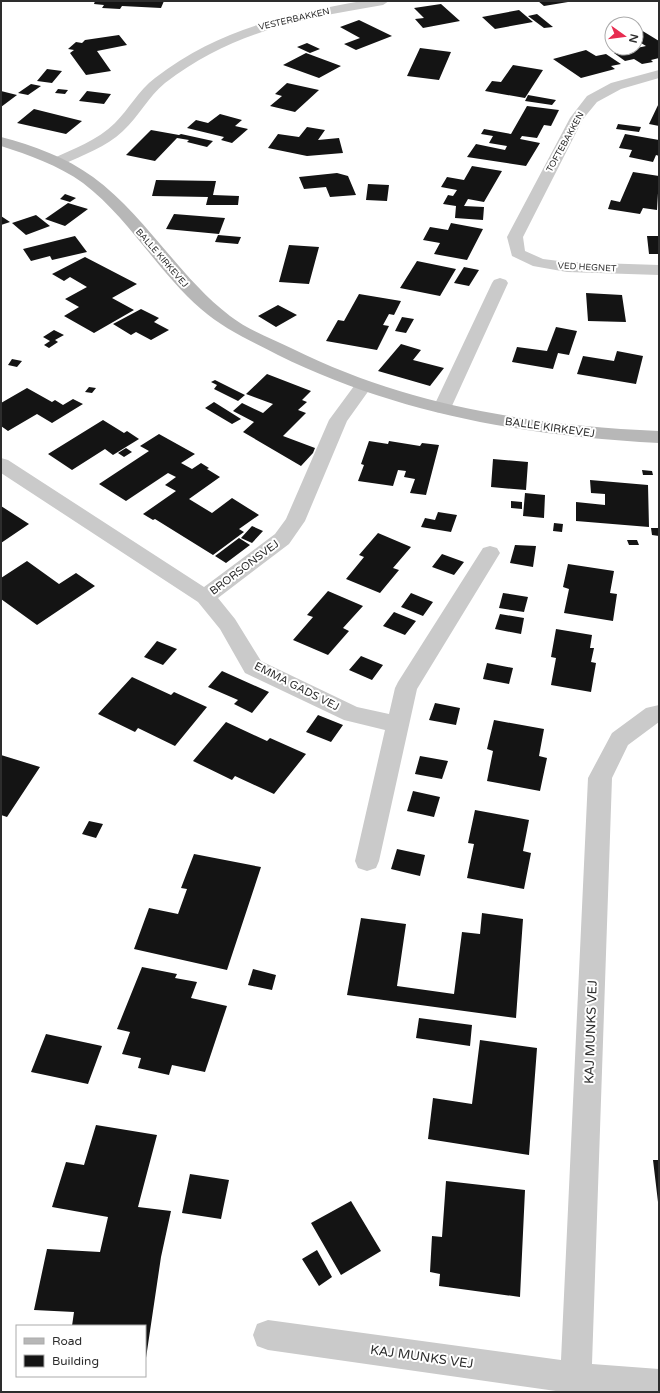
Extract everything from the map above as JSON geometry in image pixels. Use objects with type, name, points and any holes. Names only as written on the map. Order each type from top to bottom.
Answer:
[{"type":"street","name":"VESTERBAKKEN","points":[[57,162],[95,143],[118,128],[149,90],[178,67],[215,45],[258,27],[308,15],[383,1]]},
{"type":"street","name":"TOFTEBAKKEN","points":[[518,253],[515,238],[577,118],[592,99],[616,86],[659,74]]},
{"type":"street","name":"BALLE KIRKEVEJ","points":[[1,141],[57,162],[89,181],[117,206],[182,283],[226,321],[293,358],[363,386],[442,408],[516,424],[609,435],[659,437]]},
{"type":"street","name":"VED HEGNET","points":[[518,253],[539,262],[567,267],[659,270]]},
{"type":"street","points":[[442,408],[500,283]]},
{"type":"street","name":"BRORSONSVEJ","points":[[1,464],[205,597],[282,539],[295,521],[338,420],[363,386]]},
{"type":"street","points":[[368,861],[406,688],[490,553]]},
{"type":"street","name":"EMMA GADS VEJ","points":[[205,597],[228,624],[253,667],[352,714],[398,725]]},
{"type":"street","name":"KAJ MUNKS VEJ","points":[[576,1378],[600,778],[620,739],[654,714],[659,713]]},
{"type":"street","name":"KAJ MUNKS VEJ","points":[[268,1335],[576,1378],[659,1385]]},
{"type":"building","points":[[95,1],[164,1],[161,8],[122,6],[120,9],[102,8],[104,5],[94,4]]},
{"type":"building","points":[[538,1],[567,1],[568,2],[544,6]]},
{"type":"building","points":[[441,4],[460,21],[423,28],[415,19],[424,18],[414,8]]},
{"type":"building","points":[[519,10],[533,22],[495,29],[482,17]]},
{"type":"building","points":[[537,14],[553,27],[544,28],[528,16]]},
{"type":"building","points":[[359,20],[392,36],[356,50],[344,44],[360,38],[340,27]]},
{"type":"building","points":[[644,32],[659,41],[659,58],[651,60],[653,62],[642,64],[634,59],[625,61],[618,56],[644,56],[644,46],[646,46],[644,45]]},
{"type":"building","points":[[119,35],[127,45],[97,51],[111,71],[86,75],[70,53],[74,50],[68,49],[76,42],[82,43],[85,40]]},
{"type":"building","points":[[307,43],[320,49],[310,53],[297,47]]},
{"type":"building","points":[[420,48],[451,52],[439,80],[407,76]]},
{"type":"building","points":[[586,50],[596,56],[604,54],[604,56],[609,56],[621,64],[611,66],[615,69],[581,78],[553,59]]},
{"type":"building","points":[[306,53],[341,66],[319,78],[283,65]]},
{"type":"building","points":[[513,65],[543,70],[525,98],[485,91],[492,81],[501,82]]},
{"type":"building","points":[[47,69],[62,71],[52,83],[37,81]]},
{"type":"building","points":[[287,83],[319,90],[295,112],[270,106],[282,96],[275,94]]},
{"type":"building","points":[[31,84],[41,86],[28,95],[18,93]]},
{"type":"building","points":[[58,89],[68,90],[65,94],[55,93]]},
{"type":"building","points":[[1,91],[17,95],[1,107]]},
{"type":"building","points":[[87,91],[111,94],[104,104],[79,101]]},
{"type":"building","points":[[528,95],[556,100],[552,105],[525,101]]},
{"type":"building","points":[[659,103],[659,126],[649,124]]},
{"type":"building","points":[[527,106],[559,110],[551,126],[544,125],[537,138],[522,136],[520,139],[540,143],[526,166],[467,157],[476,144],[505,150],[507,146],[489,143],[493,136],[481,134],[484,129],[511,134]]},
{"type":"building","points":[[34,109],[82,121],[66,134],[17,123]]},
{"type":"building","points":[[220,114],[242,120],[235,126],[248,129],[232,143],[221,140],[224,137],[187,128],[196,120],[208,123]]},
{"type":"building","points":[[618,124],[641,127],[639,132],[616,129]]},
{"type":"building","points":[[307,127],[325,130],[318,140],[339,138],[343,153],[307,156],[268,148],[278,134],[299,137]]},
{"type":"building","points":[[151,130],[179,135],[181,134],[213,141],[207,147],[187,142],[189,140],[177,138],[155,161],[126,155]]},
{"type":"building","points":[[625,134],[659,140],[659,156],[656,155],[653,162],[629,157],[632,150],[619,148]]},
{"type":"building","points":[[472,166],[502,171],[484,202],[468,199],[464,206],[484,207],[483,220],[455,218],[456,206],[443,204],[448,195],[453,196],[457,190],[441,187],[447,177],[464,180]]},
{"type":"building","points":[[633,172],[659,176],[657,210],[643,208],[640,214],[608,209],[611,200],[620,202]]},
{"type":"building","points":[[337,173],[348,176],[356,195],[330,197],[326,187],[304,189],[299,177]]},
{"type":"building","points":[[156,180],[216,181],[213,195],[239,196],[238,205],[206,205],[208,197],[152,196]]},
{"type":"building","points":[[368,184],[389,185],[387,201],[366,200]]},
{"type":"building","points":[[65,194],[76,198],[70,202],[60,199]]},
{"type":"building","points":[[68,203],[88,209],[65,226],[45,219]]},
{"type":"building","points":[[174,214],[225,218],[219,234],[166,229]]},
{"type":"building","points":[[36,215],[50,226],[26,235],[12,223]]},
{"type":"building","points":[[1,216],[10,222],[1,225]]},
{"type":"building","points":[[451,223],[483,229],[467,260],[434,254],[440,243],[423,240],[430,227],[448,230]]},
{"type":"building","points":[[218,235],[241,237],[238,244],[215,242]]},
{"type":"building","points":[[75,236],[87,252],[52,260],[50,256],[31,261],[23,249]]},
{"type":"building","points":[[647,236],[659,236],[659,254],[649,254]]},
{"type":"building","points":[[289,245],[319,247],[309,284],[279,282]]},
{"type":"building","points":[[85,257],[137,284],[112,298],[134,310],[94,333],[64,316],[79,307],[65,299],[87,287],[70,277],[64,281],[52,274]]},
{"type":"building","points":[[417,261],[456,269],[440,296],[400,288]]},
{"type":"building","points":[[464,267],[479,270],[469,286],[454,283]]},
{"type":"building","points":[[586,293],[622,295],[626,322],[588,321]]},
{"type":"building","points":[[359,294],[401,301],[394,315],[389,314],[383,325],[389,326],[377,350],[326,341],[338,320],[344,321]]},
{"type":"building","points":[[278,305],[297,315],[276,327],[258,316]]},
{"type":"building","points":[[141,309],[159,318],[154,322],[169,330],[151,340],[136,332],[131,335],[113,324]]},
{"type":"building","points":[[402,317],[414,319],[406,333],[395,331]]},
{"type":"building","points":[[556,327],[577,331],[569,355],[558,353],[553,369],[512,362],[517,347],[547,351]]},
{"type":"building","points":[[54,330],[64,335],[55,340],[58,342],[49,348],[44,345],[50,341],[43,337]]},
{"type":"building","points":[[401,344],[421,350],[413,360],[444,368],[430,386],[378,371]]},
{"type":"building","points":[[617,351],[643,356],[636,384],[577,374],[583,356],[614,361]]},
{"type":"building","points":[[12,359],[22,361],[17,367],[8,365]]},
{"type":"building","points":[[267,374],[311,391],[302,400],[307,402],[298,410],[306,413],[283,436],[315,448],[313,453],[301,466],[243,432],[254,422],[233,411],[242,403],[263,413],[273,404],[246,394]]},
{"type":"building","points":[[215,380],[245,395],[238,401],[214,389],[217,385],[211,382]]},
{"type":"building","points":[[89,387],[96,388],[92,393],[85,392]]},
{"type":"building","points":[[27,388],[52,402],[55,400],[63,405],[73,399],[83,404],[52,423],[37,414],[8,431],[1,426],[1,403]]},
{"type":"building","points":[[214,402],[241,419],[232,424],[205,408]]},
{"type":"building","points":[[103,420],[124,433],[127,431],[139,439],[113,455],[105,449],[72,470],[48,454]]},
{"type":"building","points":[[159,434],[195,454],[181,463],[192,469],[201,463],[209,468],[207,469],[220,477],[189,499],[212,513],[232,498],[259,515],[239,529],[244,532],[213,555],[155,519],[153,520],[143,514],[176,491],[165,485],[176,477],[168,473],[126,501],[99,484],[149,451],[140,446]]},
{"type":"building","points":[[369,441],[388,444],[389,441],[420,446],[422,443],[439,445],[426,495],[410,493],[415,479],[404,477],[406,471],[398,470],[393,486],[358,481],[364,465],[361,464]]},
{"type":"building","points":[[126,448],[132,452],[124,457],[118,453]]},
{"type":"building","points":[[493,459],[528,462],[526,490],[491,487]]},
{"type":"building","points":[[642,470],[652,471],[653,475],[643,475]]},
{"type":"building","points":[[590,480],[648,485],[649,527],[576,521],[576,502],[605,505],[605,494],[591,493]]},
{"type":"building","points":[[525,493],[545,495],[544,518],[523,516]]},
{"type":"building","points":[[511,501],[522,502],[522,509],[511,508]]},
{"type":"building","points":[[1,506],[29,524],[1,543]]},
{"type":"building","points":[[438,512],[457,515],[451,532],[421,527],[425,518],[435,520]]},
{"type":"building","points":[[554,523],[563,524],[562,532],[553,531]]},
{"type":"building","points":[[252,526],[263,531],[252,543],[241,538]]},
{"type":"building","points":[[651,528],[659,528],[659,536],[652,535]]},
{"type":"building","points":[[378,533],[411,547],[393,568],[399,570],[380,593],[346,579],[364,557],[359,555]]},
{"type":"building","points":[[239,538],[250,545],[226,563],[215,556]]},
{"type":"building","points":[[627,540],[637,540],[639,545],[629,545]]},
{"type":"building","points":[[515,545],[536,546],[533,567],[510,563]]},
{"type":"building","points":[[442,554],[464,562],[454,575],[432,567]]},
{"type":"building","points":[[27,561],[59,584],[76,573],[95,586],[37,625],[1,599],[1,578]]},
{"type":"building","points":[[568,564],[614,571],[610,593],[617,594],[613,621],[564,613],[569,589],[563,587]]},
{"type":"building","points":[[328,591],[363,606],[343,628],[349,631],[328,655],[293,640],[313,617],[307,615]]},
{"type":"building","points":[[411,593],[433,602],[423,616],[401,607]]},
{"type":"building","points":[[503,593],[528,597],[524,612],[499,608]]},
{"type":"building","points":[[394,612],[416,621],[405,635],[383,626]]},
{"type":"building","points":[[500,614],[524,618],[521,634],[495,629]]},
{"type":"building","points":[[556,629],[592,635],[590,648],[594,648],[591,662],[596,663],[591,692],[551,685],[556,658],[551,657]]},
{"type":"building","points":[[157,641],[177,649],[163,665],[144,657]]},
{"type":"building","points":[[361,656],[383,665],[372,680],[349,670]]},
{"type":"building","points":[[487,663],[513,668],[509,684],[483,679]]},
{"type":"building","points":[[222,671],[269,692],[252,713],[234,704],[238,700],[208,687]]},
{"type":"building","points":[[132,677],[171,695],[174,692],[207,707],[175,746],[138,728],[135,732],[98,714]]},
{"type":"building","points":[[435,703],[460,708],[456,725],[429,720]]},
{"type":"building","points":[[318,715],[343,725],[331,742],[306,732]]},
{"type":"building","points":[[494,720],[544,729],[539,756],[547,758],[540,791],[487,781],[493,751],[487,749]]},
{"type":"building","points":[[226,722],[267,741],[270,738],[306,754],[274,794],[235,776],[232,780],[193,761]]},
{"type":"building","points":[[1,755],[40,767],[7,817],[1,815]]},
{"type":"building","points":[[420,756],[448,761],[442,779],[415,774]]},
{"type":"building","points":[[413,791],[440,797],[434,817],[407,811]]},
{"type":"building","points":[[475,810],[529,820],[523,851],[531,853],[524,889],[467,878],[474,844],[468,843]]},
{"type":"building","points":[[89,821],[103,824],[96,838],[82,834]]},
{"type":"building","points":[[397,849],[425,855],[420,876],[391,869]]},
{"type":"building","points":[[194,854],[261,867],[227,970],[134,949],[149,908],[178,914],[187,889],[181,888]]},
{"type":"building","points":[[482,913],[523,919],[516,1018],[347,995],[361,918],[406,924],[397,986],[454,994],[462,932],[480,934]]},
{"type":"building","points":[[142,967],[177,974],[175,978],[197,982],[191,998],[227,1006],[205,1072],[172,1065],[169,1075],[138,1068],[141,1058],[122,1054],[130,1032],[117,1029]]},
{"type":"building","points":[[253,969],[276,975],[272,990],[248,985]]},
{"type":"building","points":[[419,1018],[472,1025],[470,1046],[416,1038]]},
{"type":"building","points":[[46,1034],[102,1046],[88,1084],[31,1072]]},
{"type":"building","points":[[480,1040],[537,1048],[529,1155],[428,1139],[433,1098],[472,1104]]},
{"type":"building","points":[[96,1125],[157,1135],[138,1207],[171,1211],[161,1257],[146,1358],[146,1325],[72,1325],[74,1312],[34,1310],[47,1249],[100,1252],[108,1217],[52,1207],[66,1162],[84,1165]]},
{"type":"building","points":[[653,1160],[659,1160],[659,1202],[658,1202]]},
{"type":"building","points":[[190,1174],[229,1180],[221,1219],[182,1213]]},
{"type":"building","points":[[446,1181],[525,1190],[520,1297],[439,1286],[440,1274],[430,1272],[432,1236],[442,1237]]},
{"type":"building","points":[[351,1201],[381,1251],[341,1275],[311,1223]]},
{"type":"building","points":[[317,1250],[332,1277],[319,1286],[302,1259]]}]
